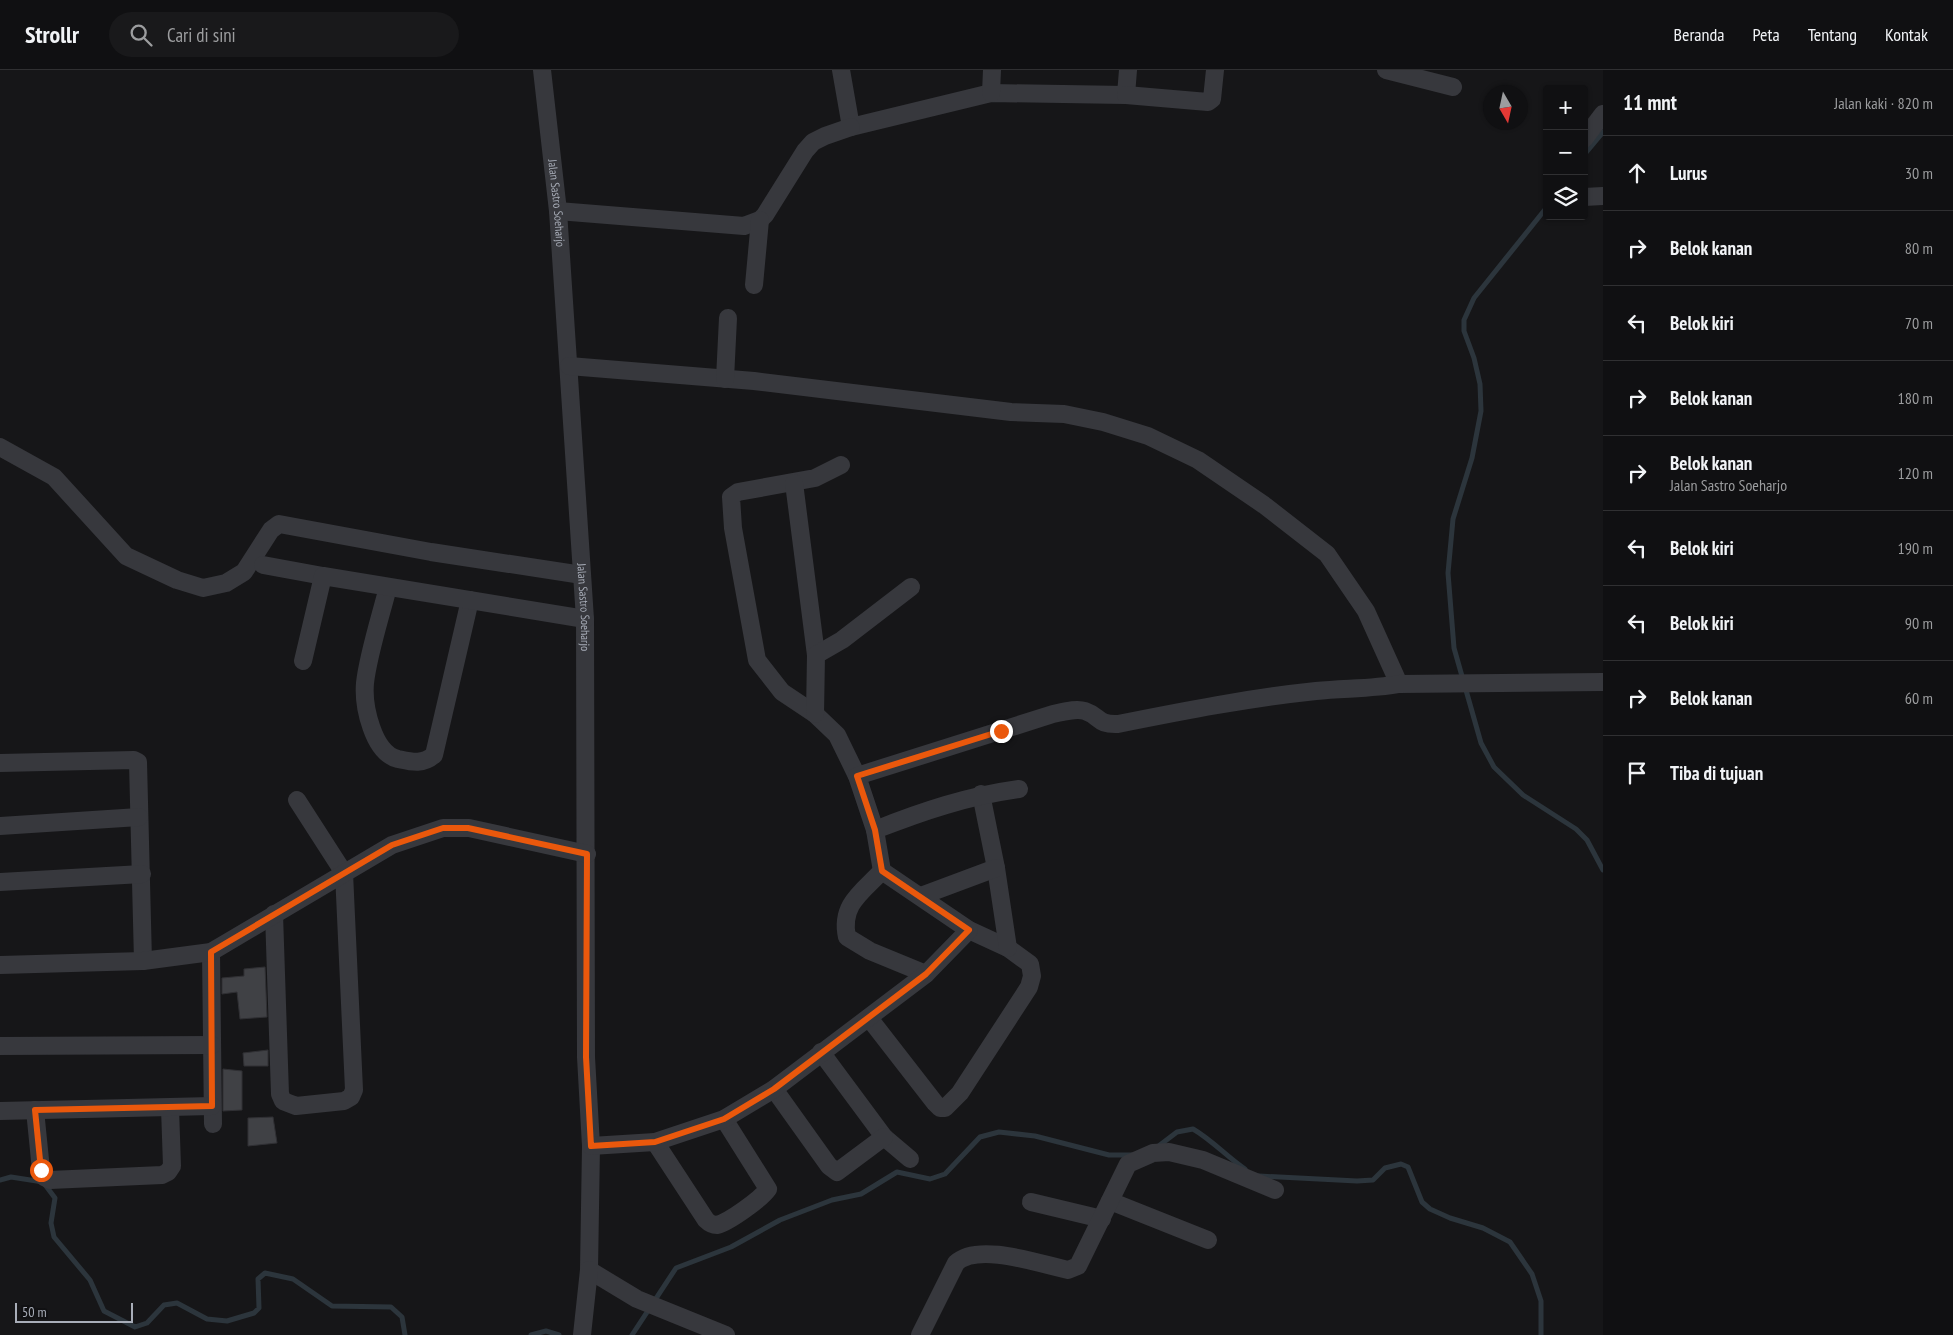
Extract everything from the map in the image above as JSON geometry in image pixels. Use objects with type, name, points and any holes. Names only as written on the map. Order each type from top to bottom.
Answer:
[{"type":"street","name":"Jalan Sastro Soeharjo","points":[[542,70],[558,211],[585,619],[586,1057],[591,1146],[589,1270],[582,1334]]},
{"type":"street","points":[[840,70],[851,127]]},
{"type":"street","points":[[991,93],[992,70]]},
{"type":"street","points":[[1126,95],[1128,70]]},
{"type":"street","points":[[754,285],[760,220],[805,151],[813,142],[851,127],[991,93],[1126,95],[1208,102],[1213,96],[1215,70]]},
{"type":"street","points":[[1386,70],[1453,87]]},
{"type":"street","points":[[1588,134],[1603,114]]},
{"type":"street","points":[[1588,197],[1603,196]]},
{"type":"street","points":[[558,211],[735,227],[760,220]]},
{"type":"street","points":[[725,379],[728,318]]},
{"type":"street","points":[[569,366],[725,379],[1011,412],[1064,414],[1103,422],[1148,436],[1198,460],[1264,505],[1327,554],[1366,611],[1399,684]]},
{"type":"street","points":[[0,447],[54,478],[126,556],[177,580],[203,588],[226,583],[244,572],[271,530],[279,524],[431,552],[582,575]]},
{"type":"street","points":[[841,465],[830,472],[794,483],[738,492],[731,497],[733,528],[750,613],[757,660],[782,692],[815,714],[837,736],[857,776],[875,830],[882,871],[969,930],[1008,948],[1030,964],[1032,976],[1029,987],[960,1093],[945,1108],[940,1108],[935,1103],[869,1018]]},
{"type":"street","points":[[794,483],[816,655],[815,714]]},
{"type":"street","points":[[263,565],[585,619]]},
{"type":"street","points":[[302,661],[323,576]]},
{"type":"street","points":[[388,587],[365,682],[365,699],[376,738],[382,748],[391,757],[414,763],[427,761],[434,755],[470,600]]},
{"type":"street","points":[[816,655],[842,640],[911,587]]},
{"type":"street","points":[[857,776],[1053,714],[1072,710],[1086,711],[1106,725],[1233,702],[1316,691],[1382,688],[1399,684],[1497,682],[1554,684],[1603,682]]},
{"type":"street","points":[[0,763],[134,760],[139,767],[143,961]]},
{"type":"street","points":[[875,830],[924,811],[981,794],[1019,789]]},
{"type":"street","points":[[981,794],[996,868],[1008,948]]},
{"type":"street","points":[[274,914],[280,1094],[283,1101],[296,1106],[344,1101],[351,1097],[354,1090],[344,873],[297,800]]},
{"type":"street","points":[[0,826],[139,817]]},
{"type":"street","points":[[0,965],[143,961],[211,952],[392,845],[443,828],[468,828],[587,854]]},
{"type":"street","points":[[921,896],[996,868]]},
{"type":"street","points":[[882,871],[848,907],[844,924],[847,937],[870,951],[926,974]]},
{"type":"street","points":[[0,882],[142,874]]},
{"type":"street","points":[[591,1146],[655,1142],[724,1119],[774,1089],[821,1052],[869,1018],[926,974],[969,930]]},
{"type":"street","points":[[211,952],[213,1124]]},
{"type":"street","points":[[0,1046],[212,1045]]},
{"type":"street","points":[[821,1052],[884,1137],[910,1160]]},
{"type":"street","points":[[774,1089],[829,1166],[837,1172],[884,1137]]},
{"type":"street","points":[[0,1111],[212,1106]]},
{"type":"street","points":[[35,1110],[41,1170],[44,1176],[50,1180],[162,1175],[168,1172],[172,1166],[170,1108]]},
{"type":"street","points":[[655,1142],[706,1220],[718,1225],[746,1208],[768,1189],[724,1119]]},
{"type":"street","points":[[920,1335],[956,1262],[963,1256],[968,1254],[997,1254],[1068,1270],[1078,1266],[1083,1260],[1128,1164],[1153,1153],[1169,1152],[1203,1160],[1274,1190]]},
{"type":"street","points":[[1110,1201],[1208,1240]]},
{"type":"street","points":[[1031,1202],[1102,1220]]},
{"type":"street","points":[[589,1270],[637,1299],[726,1335]]},
{"type":"building","points":[[265,967],[267,1017],[240,1019],[237,992],[222,994],[222,978],[244,976],[244,969]]},
{"type":"building","points":[[268,1050],[268,1066],[244,1066],[243,1053]]},
{"type":"building","points":[[223,1069],[242,1071],[242,1110],[223,1111]]},
{"type":"building","points":[[273,1117],[277,1143],[248,1146],[248,1118]]},
{"type":"waterway","points":[[1588,150],[1603,132]]},
{"type":"waterway","points":[[1543,212],[1474,298],[1464,320],[1464,331],[1474,358],[1480,384],[1481,411],[1472,458],[1453,519],[1448,573],[1454,648],[1481,743],[1494,767],[1523,795],[1576,829],[1587,840],[1603,870]]},
{"type":"waterway","points":[[1156,1148],[1177,1132],[1193,1129],[1245,1169]]},
{"type":"waterway","points":[[632,1335],[676,1268],[731,1247],[780,1220],[832,1200],[861,1194],[897,1172],[930,1179],[945,1174],[980,1137],[999,1132],[1035,1136],[1109,1155],[1132,1155]]},
{"type":"waterway","points":[[1259,1176],[1357,1181],[1373,1180],[1385,1168],[1401,1164],[1408,1167],[1422,1202],[1430,1209],[1450,1218],[1483,1228],[1510,1242],[1532,1274],[1541,1301],[1541,1335]]},
{"type":"waterway","points":[[0,1180],[11,1177],[43,1182],[55,1198],[51,1223],[54,1237],[90,1280],[104,1311],[135,1327],[147,1323],[164,1305],[177,1303],[207,1319],[227,1321],[254,1313],[259,1308],[258,1279],[265,1273],[293,1279],[332,1306],[391,1307],[402,1317],[405,1335]]},
{"type":"waterway","points":[[531,1335],[546,1331],[559,1335]]},
{"type":"route","points":[[41,1170],[35,1110],[212,1106],[211,952],[392,845],[443,828],[468,828],[587,854],[586,1057],[591,1146],[655,1142],[724,1119],[774,1089],[821,1052],[869,1018],[926,974],[969,930],[882,871],[875,830],[857,776],[1001,731]]}]
